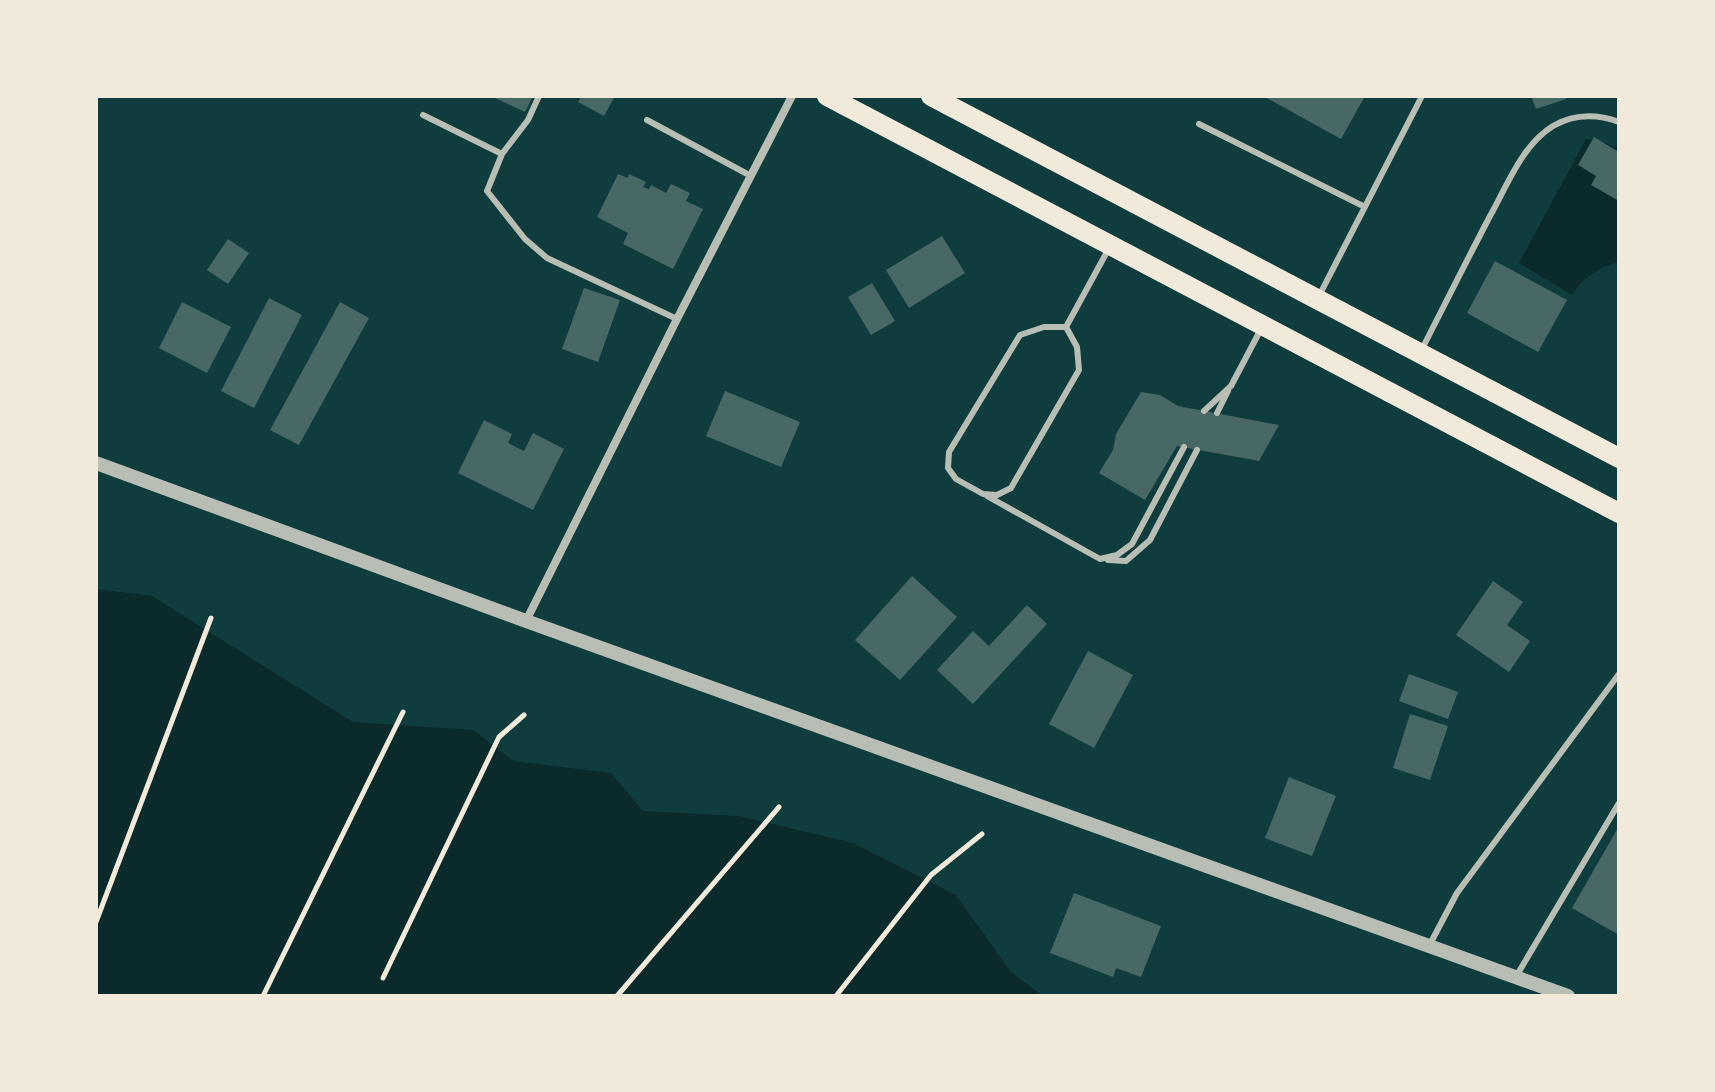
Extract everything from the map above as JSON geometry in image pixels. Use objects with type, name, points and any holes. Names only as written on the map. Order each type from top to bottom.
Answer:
[{"type":"main road","points":[[827,96],[1619,513]]},
{"type":"main road","points":[[931,96],[1619,458]]},
{"type":"street","points":[[526,621],[792,96]]},
{"type":"street","points":[[96,463],[1568,996]]},
{"type":"lane","points":[[539,96],[528,120],[502,154],[487,191],[525,239],[547,258],[677,319]]},
{"type":"lane","points":[[1317,299],[1422,96]]},
{"type":"lane","points":[[423,115],[502,154]]},
{"type":"lane","points":[[1420,353],[1523,157],[1537,139],[1554,126],[1572,118],[1604,117],[1619,122]]},
{"type":"lane","points":[[647,120],[751,176]]},
{"type":"lane","points":[[1199,124],[1365,207]]},
{"type":"lane","points":[[1066,327],[1111,245]]},
{"type":"lane","points":[[1217,413],[1263,325]]},
{"type":"lane","points":[[1066,327],[1044,327],[1020,335],[949,452],[948,468],[956,479],[1100,559],[1126,561],[1150,540],[1197,450]]},
{"type":"lane","points":[[983,494],[997,495],[1011,488],[1079,370],[1077,347],[1066,327]]},
{"type":"lane","points":[[1204,411],[1231,386]]},
{"type":"lane","points":[[1100,559],[1117,555],[1132,544],[1184,447]]},
{"type":"lane","points":[[1429,946],[1457,893],[1619,674]]},
{"type":"lane","points":[[1515,977],[1619,803]]},
{"type":"path","points":[[96,922],[211,618]]},
{"type":"path","points":[[263,996],[403,712]]},
{"type":"path","points":[[383,978],[499,737],[524,715]]},
{"type":"path","points":[[617,996],[779,807]]},
{"type":"path","points":[[836,996],[931,875],[982,834]]},
{"type":"water","points":[[1586,139],[1598,140],[1619,149],[1619,262],[1592,274],[1572,295],[1519,263]]},
{"type":"water","points":[[96,589],[152,596],[353,722],[473,730],[514,761],[611,773],[643,811],[739,816],[853,843],[956,895],[1011,972],[1043,996],[96,996]]},
{"type":"building","points":[[491,96],[533,96],[525,112]]},
{"type":"building","points":[[582,96],[615,96],[604,116],[578,102]]},
{"type":"building","points":[[1263,96],[1365,96],[1341,139]]},
{"type":"building","points":[[1531,96],[1565,96],[1566,99],[1536,109]]},
{"type":"building","points":[[1594,137],[1619,152],[1619,201],[1591,185],[1596,176],[1578,165]]},
{"type":"building","points":[[618,174],[628,178],[629,174],[646,182],[643,187],[649,189],[651,185],[666,193],[671,184],[690,193],[686,201],[703,209],[673,269],[623,244],[628,233],[597,217]]},
{"type":"building","points":[[942,236],[965,273],[909,308],[886,270]]},
{"type":"building","points":[[228,239],[249,253],[228,284],[207,270]]},
{"type":"building","points":[[1495,261],[1567,300],[1538,352],[1467,313]]},
{"type":"building","points":[[872,283],[895,321],[871,335],[848,297]]},
{"type":"building","points":[[584,288],[620,300],[598,362],[562,349]]},
{"type":"building","points":[[269,298],[302,315],[254,408],[221,391]]},
{"type":"building","points":[[182,302],[231,327],[207,373],[159,348]]},
{"type":"building","points":[[340,302],[369,318],[299,445],[270,430]]},
{"type":"building","points":[[725,391],[800,422],[781,467],[706,436]]},
{"type":"building","points":[[1141,392],[1160,395],[1178,406],[1279,425],[1259,461],[1177,446],[1145,500],[1099,473],[1113,450],[1116,434]]},
{"type":"building","points":[[484,420],[512,434],[508,443],[524,451],[533,433],[564,449],[533,510],[458,473]]},
{"type":"building","points":[[912,576],[957,617],[900,680],[855,640]]},
{"type":"building","points":[[1493,581],[1523,602],[1507,625],[1530,641],[1509,672],[1456,635]]},
{"type":"building","points":[[1027,605],[1047,624],[973,704],[937,670],[973,631],[989,646]]},
{"type":"building","points":[[1088,651],[1133,675],[1094,748],[1049,724]]},
{"type":"building","points":[[1409,674],[1458,692],[1448,719],[1399,701]]},
{"type":"building","points":[[1410,714],[1448,726],[1430,780],[1393,768]]},
{"type":"building","points":[[1289,777],[1336,796],[1312,856],[1265,838]]},
{"type":"building","points":[[1619,826],[1619,935],[1572,908]]},
{"type":"building","points":[[1074,893],[1161,926],[1141,977],[1116,968],[1113,977],[1050,953]]}]
